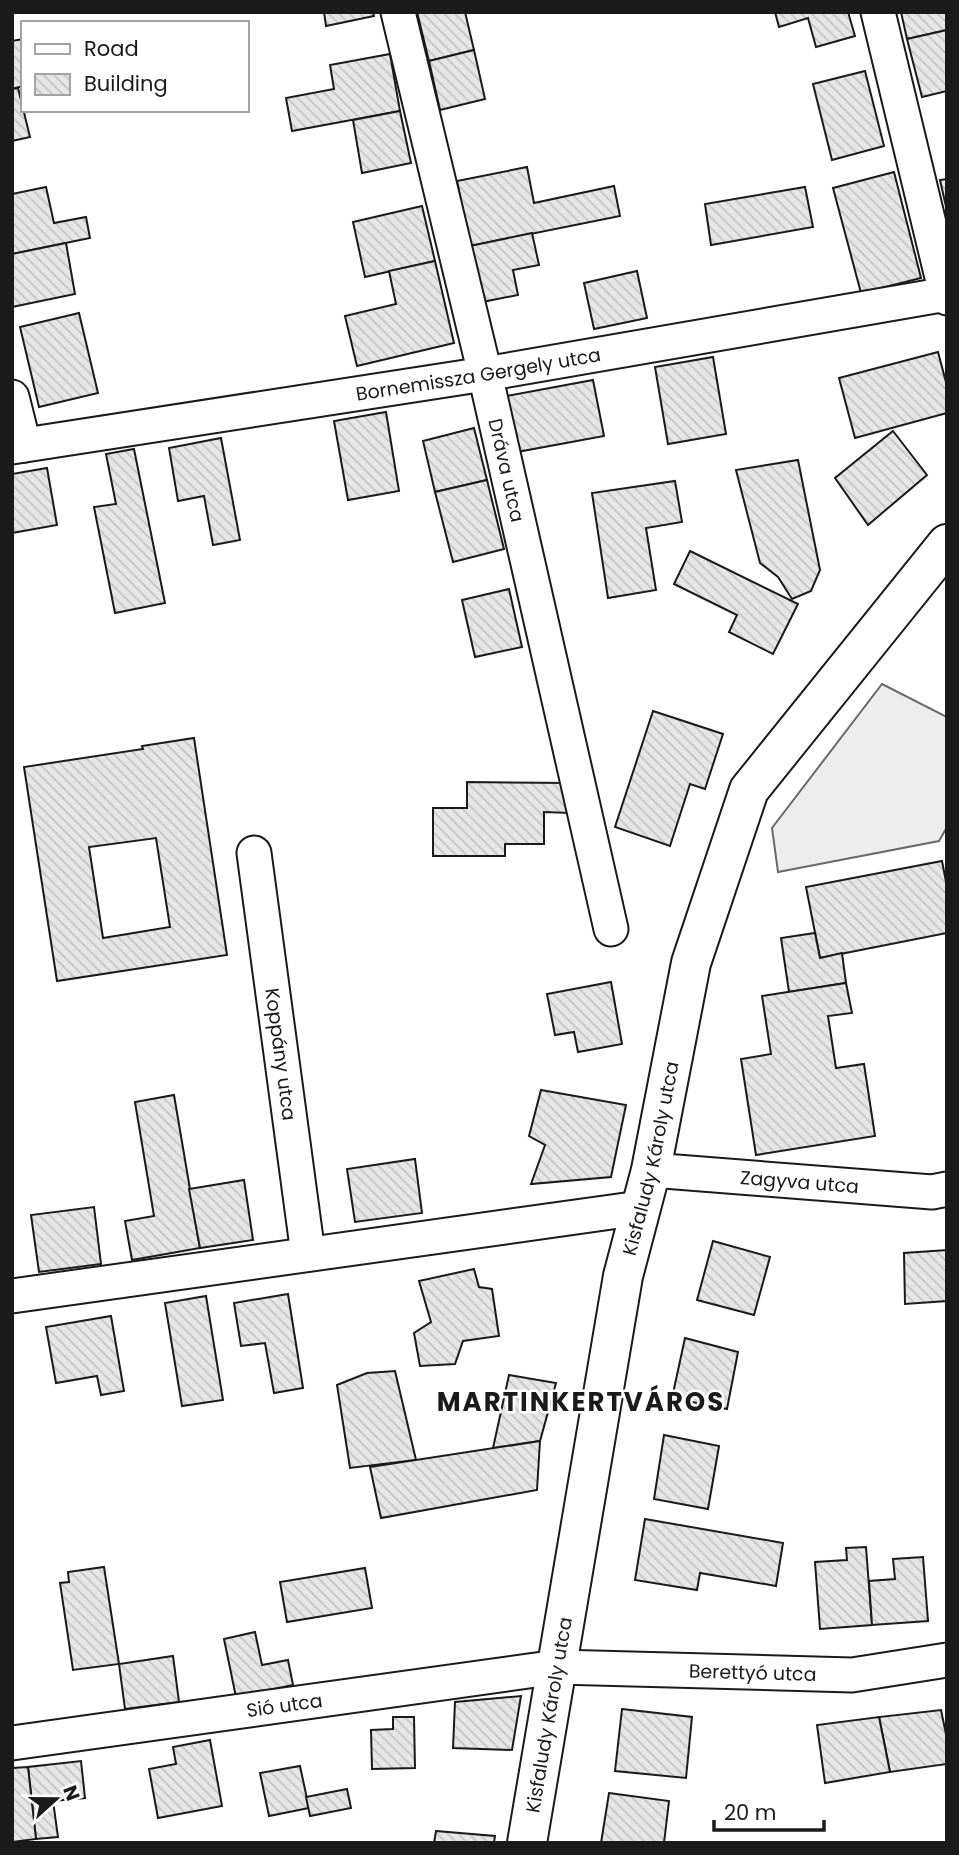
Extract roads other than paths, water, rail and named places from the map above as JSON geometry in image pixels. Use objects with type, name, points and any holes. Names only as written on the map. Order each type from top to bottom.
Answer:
[{"type":"main road","name":"Kisfaludy Károly utca","points":[[527,1843],[623,1276],[650,1170],[691,962],[749,790],[947,544]]},
{"type":"street","name":"Dráva utca","points":[[398,12],[485,374],[611,929]]},
{"type":"street","points":[[878,12],[946,295]]},
{"type":"street","name":"Bornemissza Gergely utca","points":[[18,446],[485,374],[946,295]]},
{"type":"street","points":[[12,397],[18,446]]},
{"type":"street","name":"Koppány utca","points":[[254,853],[309,1254]]},
{"type":"street","name":"Zagyva utca","points":[[650,1170],[932,1192],[947,1189]]},
{"type":"street","points":[[12,1296],[640,1208]]},
{"type":"street","name":"Berettyó utca","points":[[557,1667],[852,1675],[947,1660]]},
{"type":"street","name":"Sió utca","points":[[12,1743],[557,1667]]},
{"type":"district","name":"MARTINKERTVÁROS","points":[[581,1402]]}]
